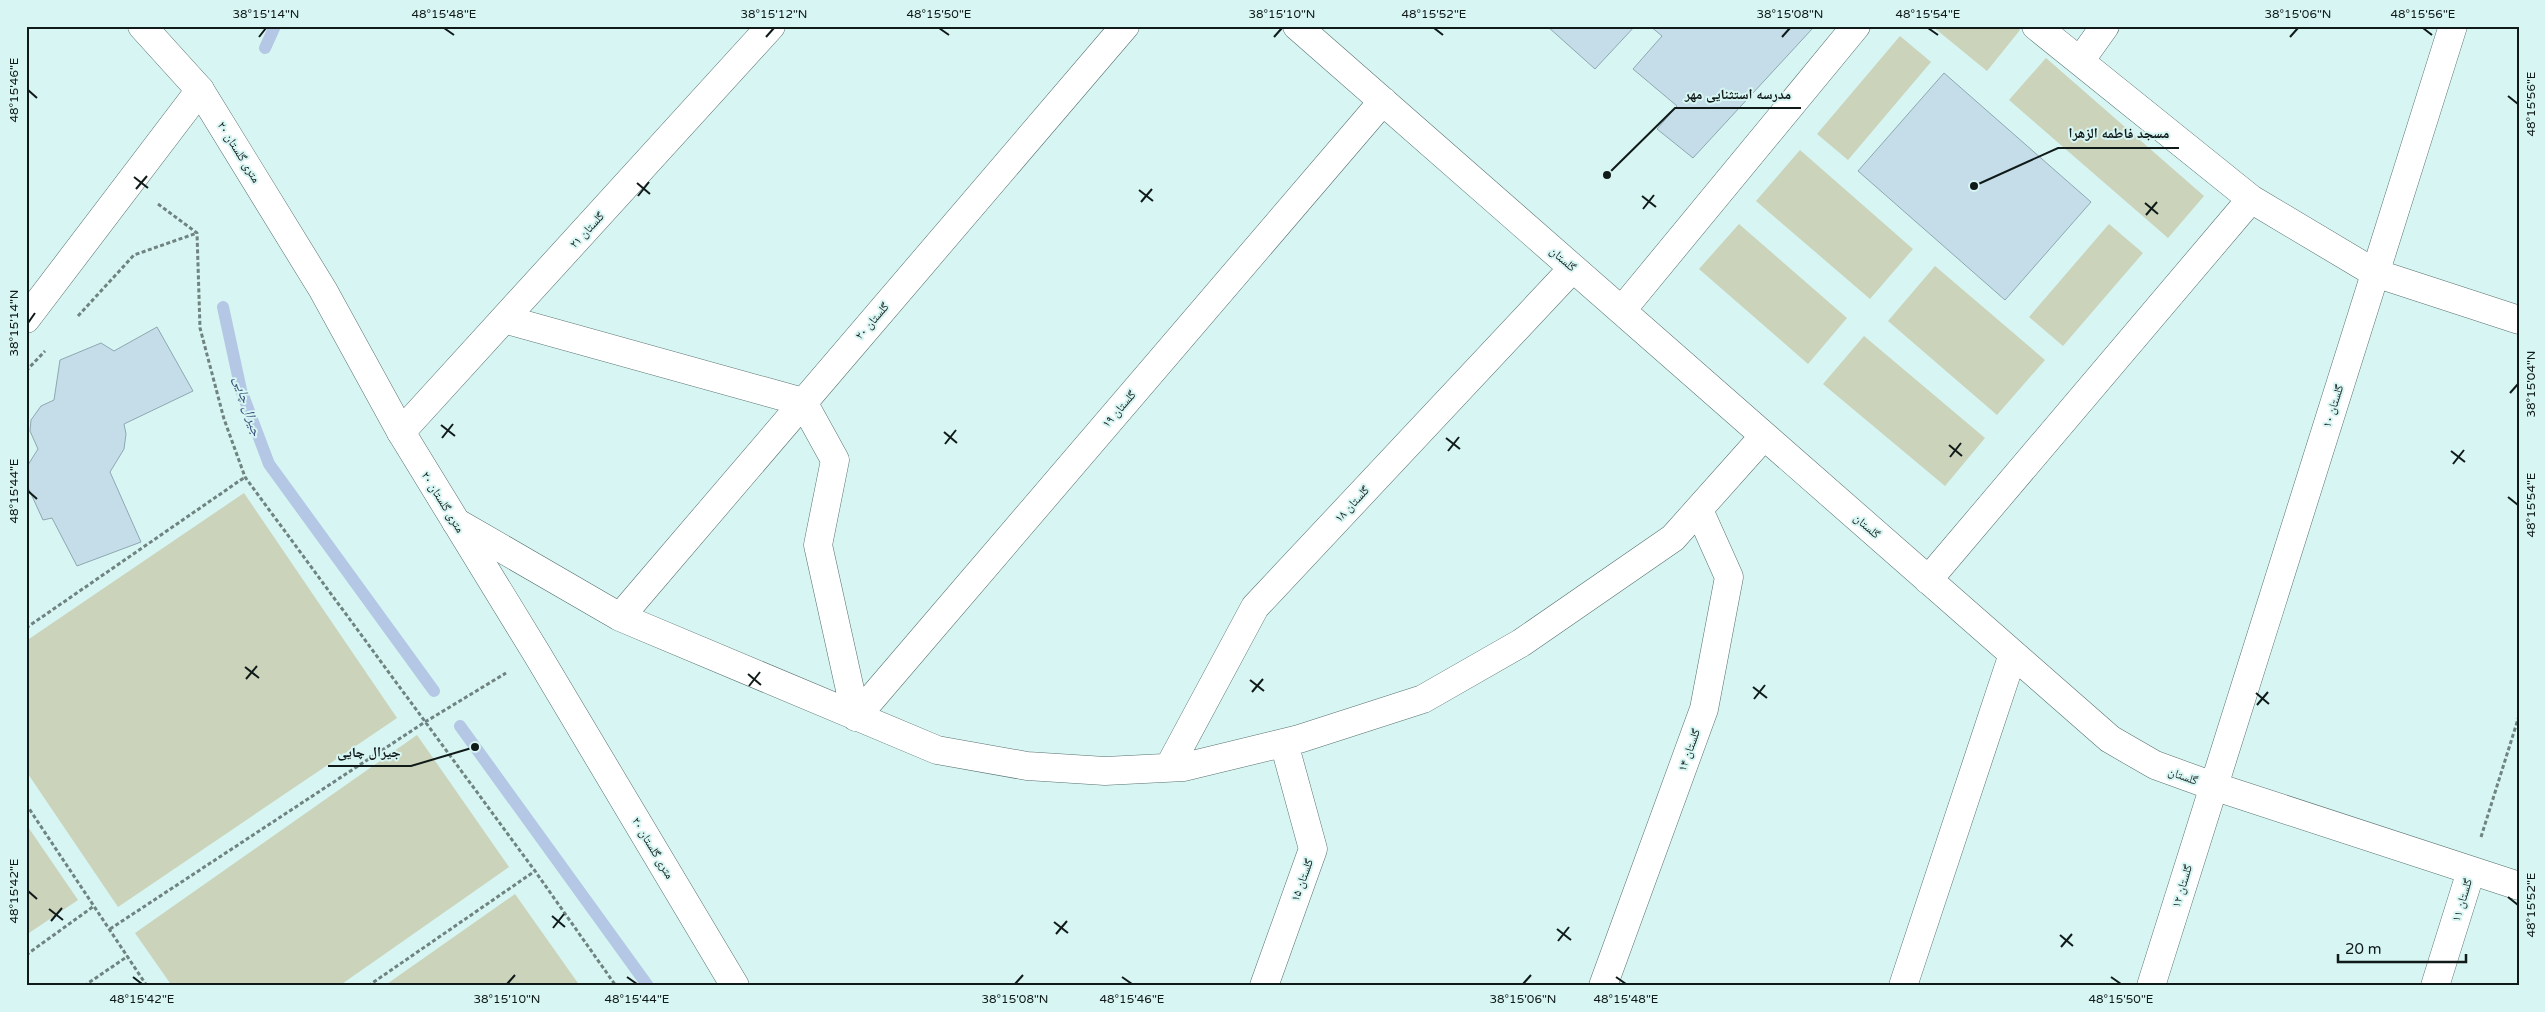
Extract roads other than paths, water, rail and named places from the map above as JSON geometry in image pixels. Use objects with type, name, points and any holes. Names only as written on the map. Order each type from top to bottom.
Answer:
[{"type":"street","name":"۲۰ متری گلستان","points":[[142,26],[200,90],[323,290],[400,432],[537,654],[735,986]]},
{"type":"street","name":"گلستان ۲۱","points":[[400,432],[771,26]]},
{"type":"street","name":"گلستان ۲۰","points":[[620,617],[1125,26]]},
{"type":"street","name":"گلستان","points":[[1297,26],[2110,739],[2155,765],[2213,786],[2519,886]]},
{"type":"street","points":[[1622,310],[1856,26]]},
{"type":"street","points":[[2036,26],[2251,199],[2375,273],[2519,320]]},
{"type":"street","points":[[2080,61],[2105,26]]},
{"type":"street","name":"گلستان ۱۰","points":[[2213,786],[2453,26]]},
{"type":"street","points":[[26,319],[200,90]]},
{"type":"street","name":"گلستان ۱۹","points":[[856,717],[1383,102]]},
{"type":"street","points":[[1928,580],[2251,199]]},
{"type":"street","name":"گلستان ۱۸","points":[[1169,768],[1255,607],[1573,268]]},
{"type":"street","points":[[504,319],[803,402],[836,460],[818,545],[856,717]]},
{"type":"street","points":[[456,522],[620,617],[937,750],[1027,766],[1105,771],[1169,768],[1184,767],[1284,742],[1423,700],[1521,643],[1673,538],[1764,436]]},
{"type":"street","name":"گلستان ۱۴","points":[[1603,986],[1704,709],[1729,577],[1699,510]]},
{"type":"street","points":[[1903,986],[2013,654]]},
{"type":"street","name":"گلستان ۱۵","points":[[1264,986],[1313,849],[1284,742]]},
{"type":"street","name":"گلستان ۱۲","points":[[2151,986],[2213,786]]},
{"type":"street","name":"گلستان ۱۱","points":[[2435,986],[2471,870]]},
{"type":"waterway","name":"جیرال چایی","points":[[265,48],[275,26]]},
{"type":"waterway","name":"جیرال چایی","points":[[223,307],[241,390],[269,464],[434,691]]},
{"type":"waterway","name":"جیرال چایی","points":[[460,726],[648,986]]},
{"type":"place","name":"مدرسه استثنایی مهر","points":[[1607,175]]},
{"type":"place","name":"مسجد فاطمه الزهرا","points":[[1974,186]]},
{"type":"place","name":"جیرال چایی","points":[[475,747]]}]
